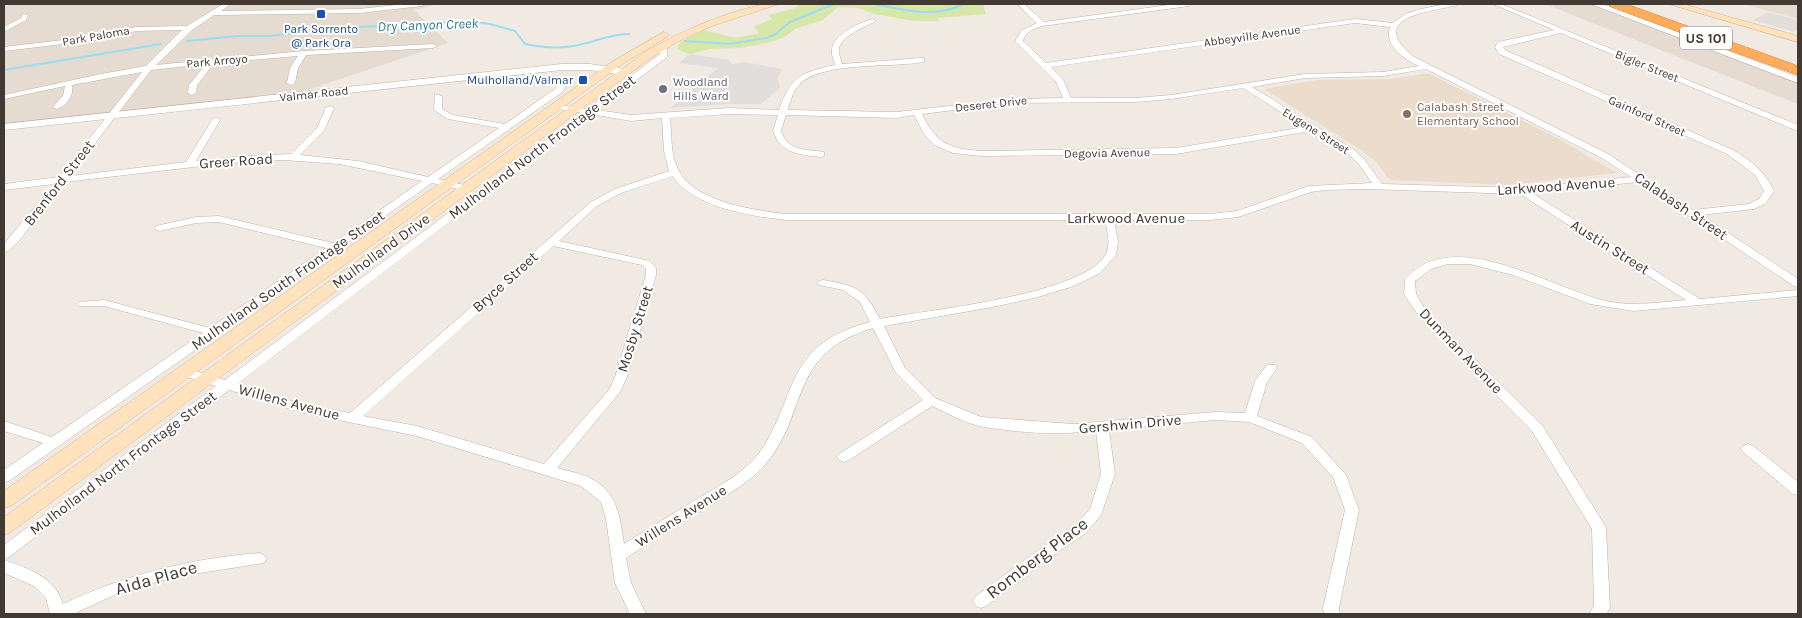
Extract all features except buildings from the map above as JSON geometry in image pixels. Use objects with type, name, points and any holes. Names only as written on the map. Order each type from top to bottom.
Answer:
[{"type":"highway","name":"US 101","points":[[1615,4],[1798,71]]},
{"type":"highway","name":"US 101","points":[[1632,4],[1795,59]]},
{"type":"main road","name":"Mulholland Drive","points":[[4,501],[185,372],[438,182],[556,106],[637,49],[701,19],[747,4]]},
{"type":"main road","name":"Mulholland Drive","points":[[4,527],[624,72],[658,49],[712,23],[774,4]]},
{"type":"main road","points":[[1674,4],[1798,39]]},
{"type":"street","name":"Brenford Street","points":[[4,249],[13,241],[166,48],[189,28],[227,4]]},
{"type":"street","points":[[211,13],[358,11],[422,4]]},
{"type":"street","points":[[1020,4],[1042,24]]},
{"type":"street","points":[[1067,100],[1060,81],[1019,40],[1021,34],[1027,28],[1042,24],[1189,4]]},
{"type":"street","points":[[1394,25],[1401,19],[1418,12],[1456,4]]},
{"type":"street","name":"Bigler Street","points":[[1496,4],[1798,128]]},
{"type":"street","points":[[1595,4],[1798,80]]},
{"type":"street","points":[[4,30],[24,19],[25,15]]},
{"type":"street","points":[[839,67],[836,53],[840,42],[860,25],[872,21]]},
{"type":"street","name":"Abbeyville Avenue","points":[[1045,66],[1355,21],[1394,25]]},
{"type":"street","name":"Calabash Street","points":[[1394,25],[1391,32],[1392,41],[1411,59],[1587,146],[1642,179],[1798,284]]},
{"type":"street","name":"Park Paloma","points":[[4,49],[97,38],[136,29],[189,28]]},
{"type":"street","name":"Gainford Street","points":[[1562,31],[1501,44],[1499,47],[1502,52],[1730,152],[1764,178],[1769,191],[1764,201],[1751,207],[1693,213]]},
{"type":"street","name":"Park Arroyo","points":[[4,97],[148,69],[304,53],[433,46]]},
{"type":"street","name":"Mulholland North Frontage Street","points":[[4,553],[664,55],[664,52],[658,49]]},
{"type":"street","points":[[291,83],[294,68],[304,53]]},
{"type":"street","points":[[821,154],[799,153],[785,147],[778,139],[777,131],[795,83],[803,76],[814,72],[839,67],[904,63],[921,60]]},
{"type":"street","points":[[192,93],[193,85],[211,62]]},
{"type":"street","name":"Valmar Road","points":[[4,127],[568,66],[624,72]]},
{"type":"street","name":"Deseret Drive","points":[[556,106],[631,118],[729,111],[877,116],[917,113],[1010,101],[1163,98],[1314,75],[1383,74],[1427,67]]},
{"type":"street","name":"Mulholland South Frontage Street","points":[[4,477],[336,247],[438,182],[506,127],[558,91],[568,79]]},
{"type":"street","points":[[58,107],[68,98],[70,92],[68,84]]},
{"type":"street","name":"Eugene Street","points":[[1244,85],[1351,152],[1365,165],[1379,186]]},
{"type":"street","points":[[438,96],[438,110],[451,117],[506,127]]},
{"type":"street","points":[[293,157],[321,129],[330,108]]},
{"type":"street","name":"Degovia Avenue","points":[[917,113],[930,137],[938,144],[952,150],[969,153],[1176,152],[1312,128]]},
{"type":"street","points":[[666,117],[669,160],[674,173]]},
{"type":"street","points":[[189,164],[216,120]]},
{"type":"street","name":"Greer Road","points":[[4,187],[189,164],[293,157],[354,164],[466,188]]},
{"type":"street","name":"Larkwood Avenue","points":[[674,173],[685,185],[718,204],[762,215],[786,217],[1220,217],[1258,208],[1309,189],[1343,185],[1522,191],[1642,179]]},
{"type":"street","name":"Bryce Street","points":[[352,418],[594,204],[633,186],[674,173]]},
{"type":"street","name":"Austin Street","points":[[1522,191],[1699,303]]},
{"type":"street","name":"Willens Avenue","points":[[185,372],[304,409],[417,431],[586,482],[607,499],[614,519],[619,555],[735,483],[760,460],[775,437],[806,365],[824,346],[850,332],[878,323],[1016,299],[1063,288],[1100,269],[1111,256],[1114,238],[1109,218]]},
{"type":"street","points":[[160,228],[196,220],[220,219],[336,247]]},
{"type":"street","name":"Mosby Street","points":[[548,469],[614,392],[621,377],[652,275],[646,263],[551,242]]},
{"type":"street","name":"Dunman Avenue","points":[[1597,614],[1602,608],[1598,528],[1537,428],[1422,313],[1410,294],[1410,280],[1418,270],[1430,265],[1451,262],[1473,262],[1508,270],[1581,298],[1616,307],[1633,308],[1798,293]]},
{"type":"street","name":"Gershwin Drive","points":[[822,283],[846,287],[865,300],[900,370],[931,401],[979,421],[1033,428],[1102,427],[1215,416],[1250,418],[1307,440],[1339,475],[1352,510],[1332,614]]},
{"type":"street","points":[[83,304],[104,303],[213,332]]},
{"type":"street","points":[[1250,418],[1261,381],[1271,368]]},
{"type":"street","points":[[844,457],[931,401]]},
{"type":"street","points":[[4,426],[54,442]]},
{"type":"street","name":"Romberg Place","points":[[980,601],[1081,529],[1096,511],[1108,474],[1102,427]]},
{"type":"street","points":[[1748,448],[1798,490]]},
{"type":"street","points":[[619,555],[623,583],[638,614]]},
{"type":"street","name":"Aida Place","points":[[58,614],[122,585],[156,575],[210,563],[259,559]]},
{"type":"street","points":[[4,566],[39,582],[53,595],[58,614]]},
{"type":"shaded area","points":[[4,4],[439,4],[414,10],[448,43],[289,96],[4,126]]},
{"type":"shaded area","points":[[1598,4],[1798,80],[1798,104],[1547,5]]},
{"type":"shaded area","points":[[1744,4],[1798,4],[1798,19],[1776,13]]},
{"type":"shaded area","points":[[1768,12],[1798,20],[1798,30],[1794,32],[1753,20]]},
{"type":"shaded area","points":[[690,54],[729,60],[732,64],[745,62],[782,69],[778,78],[780,88],[761,104],[670,108],[718,68],[679,63]]},
{"type":"shaded area","name":"Calabash Street Elementary School","points":[[1430,74],[1559,139],[1617,173],[1509,185],[1392,180],[1387,177],[1378,164],[1360,149],[1264,89],[1317,80],[1392,79]]},
{"type":"green space","points":[[799,4],[983,4],[986,14],[938,18],[939,21],[914,21],[874,14],[858,8],[838,7],[823,20],[795,29],[783,38],[767,43],[740,48],[710,49],[689,54],[677,49],[680,42],[704,30],[736,38],[759,33],[754,27],[772,19],[768,15],[795,8]]},
{"type":"waterway","name":"Dry Canyon Creek","points":[[685,41],[730,44],[766,38],[776,34],[790,22],[834,4]]},
{"type":"waterway","name":"Dry Canyon Creek","points":[[876,4],[920,12],[942,11],[964,4]]},
{"type":"waterway","name":"Dry Canyon Creek","points":[[187,41],[237,36],[269,36],[342,28],[468,21],[490,24],[515,31],[525,44],[547,47],[576,46],[611,36],[629,34]]},
{"type":"waterway","name":"Dry Canyon Creek","points":[[4,70],[161,44]]},
{"type":"place","name":"Park Sorrento @ Park Ora","points":[[321,14]]},
{"type":"place","name":"Mulholland/Valmar","points":[[583,80]]},
{"type":"place","name":"Woodland Hills Ward","points":[[663,89]]},
{"type":"place","name":"Calabash Street Elementary School","points":[[1407,114]]}]
